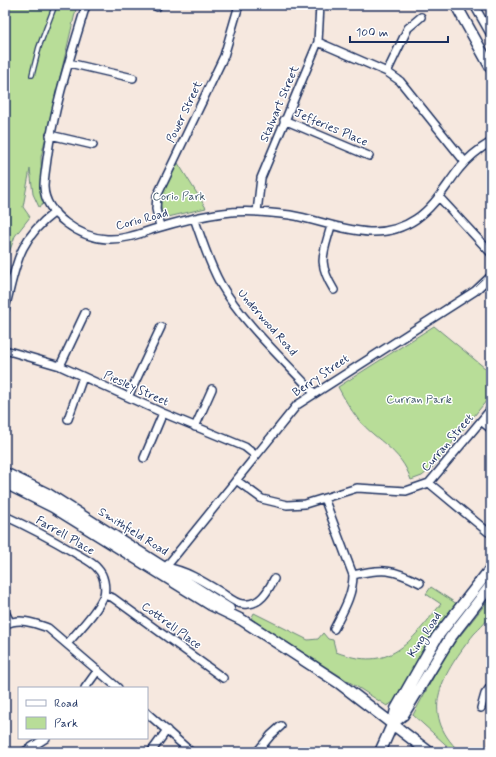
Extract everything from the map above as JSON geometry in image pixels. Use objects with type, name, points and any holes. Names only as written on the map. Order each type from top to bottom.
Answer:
[{"type":"main road","points":[[456,5],[491,68]]},
{"type":"main road","name":"Smithfield Road","points":[[5,473],[48,494],[166,567],[237,608],[242,620]]},
{"type":"main road","points":[[5,478],[36,492],[53,507]]},
{"type":"main road","name":"Smithfield Road","points":[[5,483],[53,507],[216,608],[242,620],[339,683],[429,752]]},
{"type":"main road","points":[[110,543],[125,548],[158,568],[166,567],[169,574],[202,595],[216,608]]},
{"type":"main road","name":"King Road","points":[[380,752],[393,723],[396,709],[437,637],[491,568]]},
{"type":"main road","name":"King Road","points":[[393,723],[403,715],[450,638],[491,585]]},
{"type":"street","name":"Corio Road","points":[[86,5],[50,135],[44,187],[55,212],[67,225],[80,232],[100,239],[124,238],[194,218],[224,213],[257,212],[290,215],[363,233],[393,229],[414,220],[439,197],[465,162],[491,142]]},
{"type":"street","name":"Power Street","points":[[160,228],[156,209],[157,196],[224,56],[239,5]]},
{"type":"street","name":"Stalwart Street","points":[[257,212],[261,178],[284,120],[318,42],[320,5]]},
{"type":"street","points":[[474,5],[491,35]]},
{"type":"street","points":[[387,72],[408,28],[421,17]]},
{"type":"street","points":[[318,42],[387,72],[406,88],[465,162]]},
{"type":"street","points":[[69,63],[133,78]]},
{"type":"street","name":"Jefferies Place","points":[[284,120],[369,156]]},
{"type":"street","points":[[50,135],[93,145]]},
{"type":"street","points":[[439,197],[491,253]]},
{"type":"street","points":[[5,309],[23,247],[37,225],[55,212]]},
{"type":"street","name":"Underwood Road","points":[[194,218],[212,267],[231,299],[253,327],[314,393]]},
{"type":"street","points":[[331,226],[324,254],[323,267],[334,290]]},
{"type":"street","name":"Berry Street","points":[[166,567],[291,410],[314,393],[475,291],[491,276]]},
{"type":"street","points":[[60,366],[85,313]]},
{"type":"street","points":[[128,397],[161,327]]},
{"type":"street","name":"Piesley Street","points":[[5,350],[60,366],[163,413],[245,447],[255,455]]},
{"type":"street","points":[[68,419],[83,377]]},
{"type":"street","points":[[195,427],[212,389]]},
{"type":"street","name":"Curran Street","points":[[236,480],[258,497],[280,504],[306,504],[357,488],[406,491],[429,482],[491,409]]},
{"type":"street","points":[[144,458],[163,413]]},
{"type":"street","points":[[481,421],[491,429]]},
{"type":"street","points":[[429,482],[488,532]]},
{"type":"street","points":[[324,498],[353,575],[353,585],[349,599],[334,629]]},
{"type":"street","name":"Farrell Place","points":[[5,516],[58,543],[90,562],[103,576],[105,587],[104,595]]},
{"type":"street","points":[[353,575],[375,570],[386,570],[402,574],[420,583]]},
{"type":"street","points":[[237,608],[258,601],[267,592],[274,579]]},
{"type":"street","points":[[67,644],[85,623],[104,595]]},
{"type":"street","name":"Cottrell Place","points":[[104,595],[113,598],[224,678]]},
{"type":"street","points":[[5,612],[8,624],[22,621],[48,628],[117,687]]},
{"type":"street","points":[[86,687],[98,670]]},
{"type":"street","points":[[481,708],[485,694],[491,686]]},
{"type":"street","points":[[148,714],[191,752]]},
{"type":"street","points":[[258,752],[271,734],[281,726]]},
{"type":"street","points":[[151,752],[167,730]]},
{"type":"street","points":[[24,752],[44,739]]},
{"type":"lane","points":[[32,75],[47,23],[56,5]]},
{"type":"green space","points":[[5,5],[77,5],[41,157],[42,197],[46,202],[39,207],[33,194],[30,169],[23,207],[30,217],[15,236],[5,264]]},
{"type":"green space","name":"Corio Park","points":[[178,163],[206,208],[164,218],[160,203],[161,193]]},
{"type":"green space","name":"Curran Park","points":[[434,326],[491,373],[491,395],[433,467],[422,476],[411,480],[407,469],[395,453],[358,419],[338,387]]},
{"type":"green space","points":[[431,587],[457,604],[395,701],[387,706],[251,619],[254,613],[308,640],[318,639],[323,633],[328,639],[333,640],[336,652],[355,658],[371,659],[385,656],[397,650],[408,642],[430,618],[441,604],[426,594]]},
{"type":"green space","points":[[491,597],[491,610],[489,618],[474,634],[453,663],[445,677],[440,692],[438,707],[440,722],[447,737],[460,752],[454,752],[413,715],[447,652]]}]
